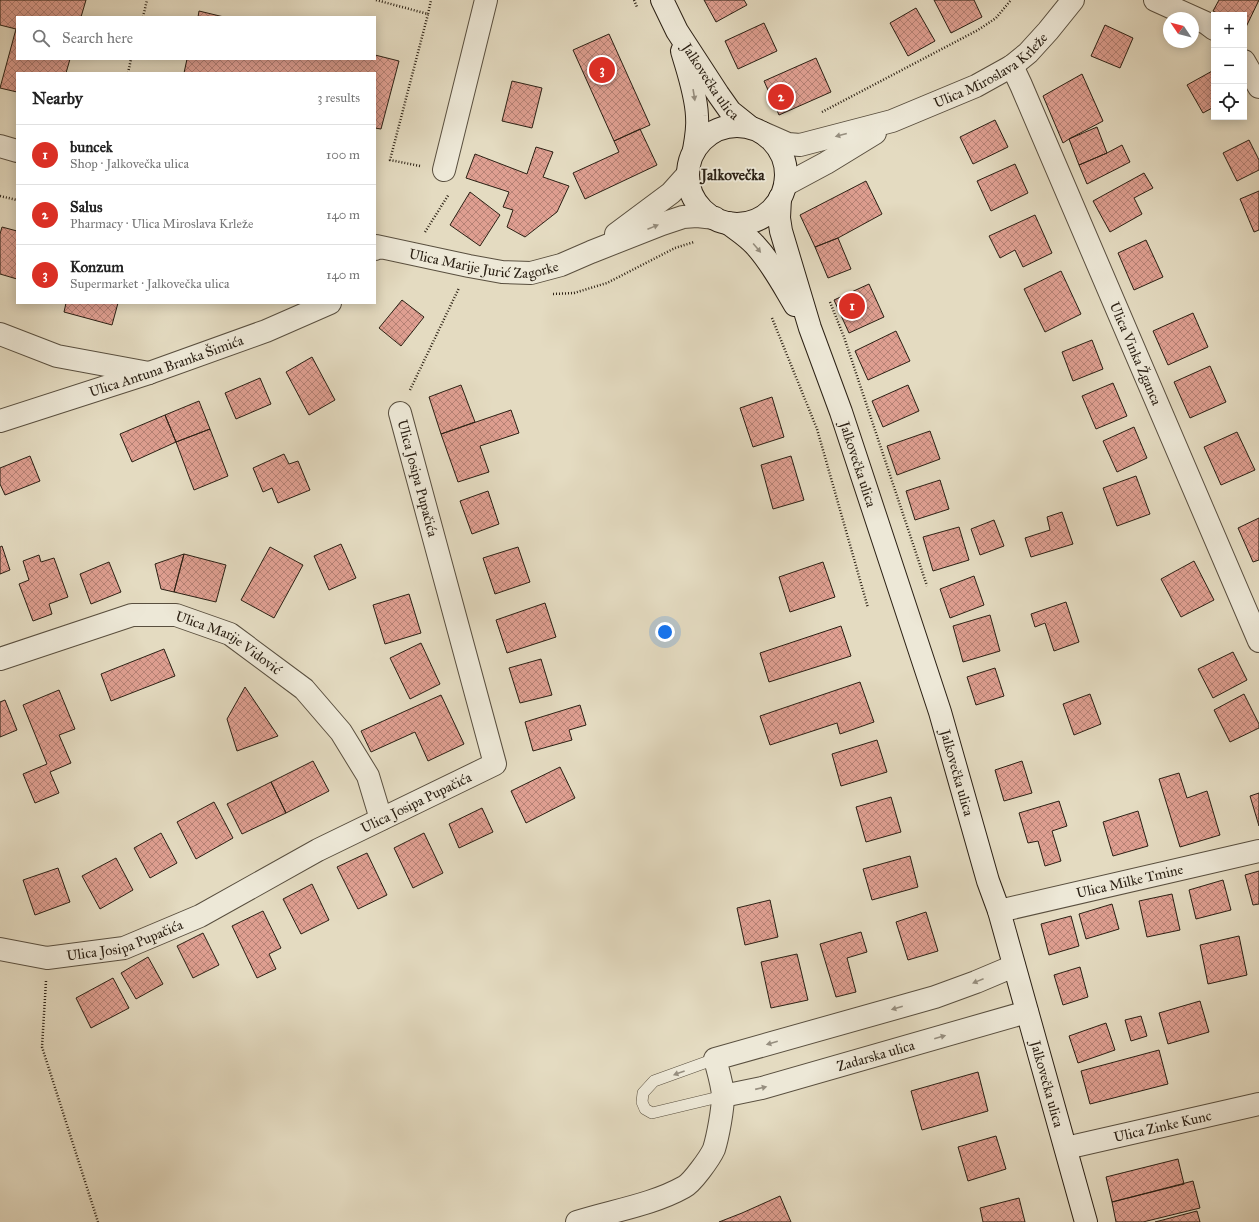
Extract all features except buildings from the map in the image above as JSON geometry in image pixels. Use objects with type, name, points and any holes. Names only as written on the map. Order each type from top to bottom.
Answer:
[{"type":"street","points":[[444,170],[486,0]]},
{"type":"street","name":"Jalkovečka ulica","points":[[662,0],[676,31],[695,95],[697,126],[694,150]]},
{"type":"street","name":"Ulica Miroslava Krleže","points":[[756,130],[788,144],[800,145],[892,121],[976,86],[1012,66],[1028,53],[1048,31],[1072,0]]},
{"type":"street","points":[[1155,0],[1206,23],[1211,27]]},
{"type":"street","name":"Jalkovečka ulica","points":[[676,31],[730,111],[756,130]]},
{"type":"street","name":"Ulica Vinka Žganca","points":[[1012,66],[1259,641]]},
{"type":"street","points":[[1247,66],[1259,87]]},
{"type":"street","name":"Ulica Miroslava Krleže","points":[[782,191],[892,121]]},
{"type":"street","points":[[734,126],[756,130],[774,143],[782,155],[786,170],[782,191],[771,210],[758,219],[743,224],[721,221],[704,211],[695,200],[689,187],[688,174],[694,150],[704,138],[718,130],[734,126]]},
{"type":"street","points":[[0,146],[16,151]]},
{"type":"street","name":"Ulica Marije Jurić Zagorke","points":[[591,252],[671,193],[688,174]]},
{"type":"street","name":"Jalkovečka ulica","points":[[782,191],[779,218],[781,231],[810,328],[841,412],[940,712],[988,881],[999,911],[1028,1012],[1086,1222]]},
{"type":"street","name":"Ulica Marije Jurić Zagorke","points":[[376,247],[502,272],[531,273],[561,265],[683,217],[696,216],[721,221]]},
{"type":"street","name":"Jalkovečka ulica","points":[[721,221],[744,234],[759,250],[767,260],[810,328]]},
{"type":"street","name":"Ulica Antuna Branka Šimića","points":[[0,421],[149,373],[266,331],[328,304]]},
{"type":"street","points":[[0,334],[57,356],[149,373]]},
{"type":"street","name":"Ulica Josipa Pupačića","points":[[0,948],[48,958],[131,946],[200,916],[318,850],[495,764],[400,413]]},
{"type":"street","name":"Ulica Marije Vidović","points":[[0,659],[132,615],[176,615],[230,634],[304,689],[342,732],[368,776],[381,819]]},
{"type":"street","name":"Ulica Milke Tmine","points":[[999,911],[1259,851]]},
{"type":"street","name":"Zadarska ulica","points":[[715,1059],[935,997],[1014,966]]},
{"type":"street","name":"Zadarska ulica","points":[[723,1096],[762,1088],[1028,1012]]},
{"type":"street","points":[[577,1222],[636,1214],[686,1186],[698,1174],[713,1150],[720,1121],[723,1096],[715,1059]]},
{"type":"street","name":"Ulica Zinke Kunc","points":[[1066,1148],[1259,1104]]},
{"type":"lane","name":"Zadarska ulica","points":[[715,1059],[654,1081],[643,1092],[642,1102],[644,1108],[652,1113],[723,1096]]},
{"type":"path","points":[[143,16],[147,0]]},
{"type":"path","points":[[376,0],[428,14]]},
{"type":"path","points":[[422,237],[453,187],[444,170],[390,160],[431,0]]},
{"type":"path","points":[[821,112],[978,30],[996,18],[1011,0]]},
{"type":"path","points":[[128,72],[132,60]]},
{"type":"path","points":[[0,196],[16,200]]},
{"type":"path","points":[[675,248],[695,242]]},
{"type":"path","points":[[400,413],[459,286]]},
{"type":"path","points":[[772,317],[817,429],[868,608]]},
{"type":"path","points":[[48,958],[42,1047],[98,1222]]},
{"type":"place","name":"Konzum","points":[[602,70]]},
{"type":"place","name":"Salus","points":[[781,97]]},
{"type":"place","name":"buncek","points":[[852,306]]},
{"type":"district","name":"Jalkovečka","points":[[733,175]]}]
